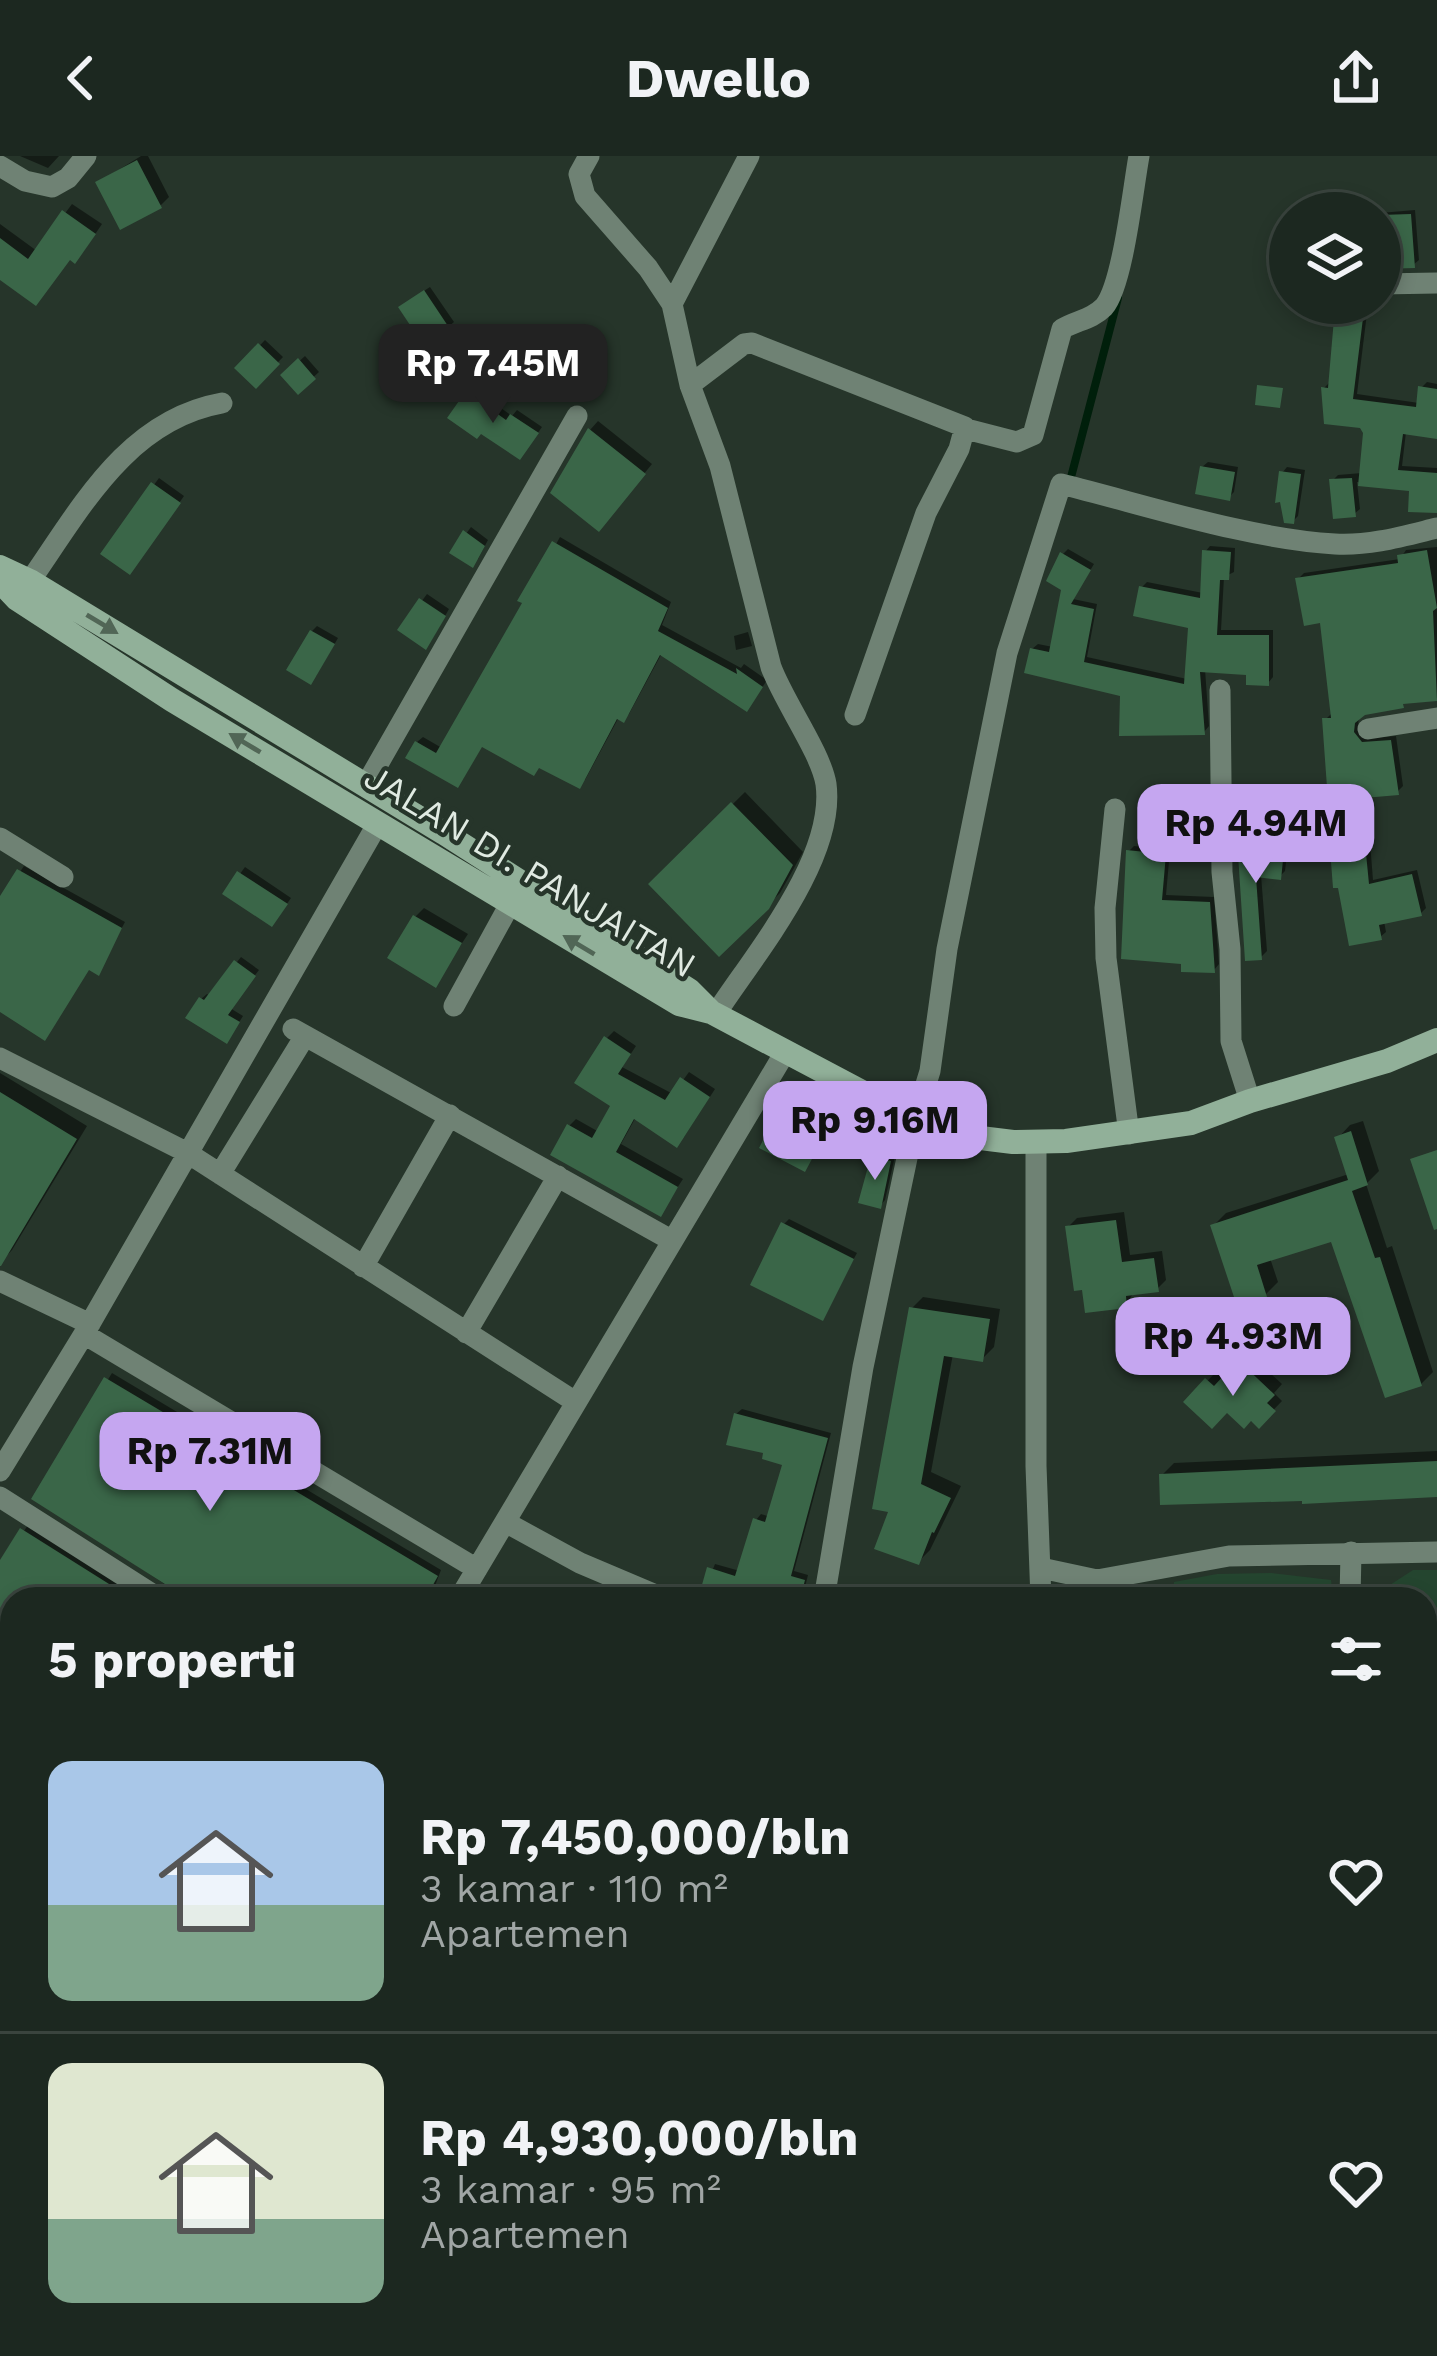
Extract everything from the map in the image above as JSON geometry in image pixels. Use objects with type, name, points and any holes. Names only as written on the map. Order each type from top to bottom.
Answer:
[{"type":"main road","points":[[0,567],[366,785],[630,951],[713,1013]]},
{"type":"main road","name":"JALAN DI. PANJAITAN","points":[[0,581],[17,599],[172,700],[679,1004],[713,1013],[914,1120],[964,1136],[1036,1142],[1191,1123],[1387,1061],[1437,1040]]},
{"type":"street","points":[[0,166],[25,181],[52,187],[68,178],[86,156]]},
{"type":"street","points":[[590,156],[579,174],[585,196],[648,268],[672,304],[690,385],[720,466],[777,683],[826,783],[826,811],[809,870],[713,1013]]},
{"type":"street","points":[[672,304],[749,156]]},
{"type":"street","points":[[690,385],[744,344],[752,343],[966,429],[1017,442],[1033,435],[1062,329],[1090,319],[1111,298],[1139,156]]},
{"type":"street","points":[[1401,284],[1437,283]]},
{"type":"street","points":[[30,581],[103,475],[133,446],[194,408],[222,403]]},
{"type":"street","points":[[366,785],[577,416]]},
{"type":"street","points":[[855,715],[926,513],[966,429]]},
{"type":"street","points":[[826,1587],[863,1367],[914,1120],[930,1071],[946,950],[1007,652],[1060,484],[1233,526],[1333,544],[1387,540],[1437,528]]},
{"type":"street","points":[[1220,691],[1222,872],[1230,949],[1231,1041],[1250,1101]]},
{"type":"street","points":[[1368,729],[1437,718]]},
{"type":"street","points":[[1114,809],[1105,908],[1106,958],[1130,1134]]},
{"type":"street","points":[[0,1471],[378,823]]},
{"type":"street","points":[[0,838],[63,877]]},
{"type":"street","points":[[454,1006],[510,904]]},
{"type":"street","points":[[220,1174],[299,1033],[671,1240]]},
{"type":"street","points":[[466,1587],[784,1054]]},
{"type":"street","points":[[0,1058],[186,1152],[574,1401]]},
{"type":"street","points":[[364,1267],[450,1115]]},
{"type":"street","points":[[1036,1142],[1040,1587]]},
{"type":"street","points":[[466,1334],[558,1176]]},
{"type":"street","points":[[0,1281],[87,1329],[477,1569]]},
{"type":"street","points":[[0,1497],[128,1587]]},
{"type":"street","points":[[505,1522],[637,1587]]},
{"type":"street","points":[[1351,1587],[1352,1552]]},
{"type":"street","points":[[1097,1580],[1229,1556],[1437,1552]]},
{"type":"street","points":[[1041,1568],[1111,1587]]},
{"type":"green space","points":[[1413,1570],[1437,1570],[1437,1587],[1387,1587]]},
{"type":"green space","points":[[1271,1573],[1331,1580],[1332,1587],[1173,1587],[1174,1582],[1217,1574]]},
{"type":"building","points":[[137,160],[162,208],[120,230],[95,182]]},
{"type":"building","points":[[62,210],[96,234],[36,306],[0,280],[0,238],[28,259]]},
{"type":"building","points":[[1401,214],[1411,214],[1415,268],[1401,268]]},
{"type":"building","points":[[424,290],[450,329],[424,346],[398,307]]},
{"type":"building","points":[[1334,324],[1362,324],[1353,399],[1416,407],[1418,386],[1437,389],[1437,439],[1403,434],[1398,470],[1437,473],[1437,513],[1408,512],[1409,491],[1358,486],[1363,433],[1360,428],[1324,424],[1321,387],[1328,388]]},
{"type":"building","points":[[258,343],[280,364],[256,389],[234,368]]},
{"type":"building","points":[[298,358],[316,379],[298,395],[280,375]]},
{"type":"building","points":[[1257,385],[1283,388],[1280,408],[1255,405]]},
{"type":"building","points":[[466,391],[506,420],[510,414],[539,433],[520,460],[447,418]]},
{"type":"building","points":[[588,428],[646,474],[599,532],[550,493]]},
{"type":"building","points":[[1200,466],[1235,472],[1230,501],[1195,494]]},
{"type":"building","points":[[1279,471],[1301,474],[1294,524],[1284,523],[1280,502],[1275,503]]},
{"type":"building","points":[[1352,478],[1356,517],[1333,519],[1329,479]]},
{"type":"building","points":[[151,482],[181,503],[130,575],[100,554]]},
{"type":"building","points":[[463,530],[485,546],[473,568],[449,553]]},
{"type":"building","points":[[552,541],[668,608],[658,631],[737,674],[736,668],[763,687],[747,712],[660,655],[624,723],[617,719],[580,789],[539,768],[534,776],[482,747],[458,788],[405,758],[415,741],[436,753]]},
{"type":"building","points":[[1202,550],[1231,552],[1229,580],[1220,580],[1217,635],[1269,635],[1269,686],[1246,685],[1246,675],[1200,672],[1205,735],[1119,736],[1120,696],[1024,673],[1030,648],[1049,652],[1061,590],[1046,581],[1060,552],[1091,570],[1071,604],[1094,609],[1084,662],[1184,684],[1188,628],[1133,616],[1139,586],[1200,598]]},
{"type":"building","points":[[1427,550],[1437,608],[1433,611],[1437,701],[1403,704],[1404,708],[1365,715],[1355,723],[1354,732],[1362,742],[1391,740],[1399,795],[1328,801],[1322,718],[1331,718],[1320,623],[1304,626],[1295,578],[1398,563],[1397,555]]},
{"type":"building","points":[[419,598],[446,616],[426,650],[397,630]]},
{"type":"building","points":[[310,630],[335,644],[311,685],[286,670]]},
{"type":"building","points":[[731,802],[793,865],[769,909],[719,957],[648,884]]},
{"type":"building","points":[[1364,833],[1369,884],[1412,874],[1422,916],[1379,925],[1382,940],[1349,946],[1338,888],[1333,888],[1329,836]]},
{"type":"building","points":[[1237,839],[1285,840],[1281,880],[1256,877],[1262,960],[1245,961]]},
{"type":"building","points":[[1126,850],[1166,854],[1162,900],[1210,902],[1215,973],[1181,972],[1181,964],[1121,959]]},
{"type":"building","points":[[17,869],[122,928],[99,976],[89,970],[45,1041],[0,1012],[0,896]]},
{"type":"building","points":[[237,871],[288,904],[272,927],[222,894]]},
{"type":"building","points":[[413,915],[462,943],[436,988],[387,958]]},
{"type":"building","points":[[234,960],[256,976],[228,1015],[240,1022],[227,1044],[185,1018]]},
{"type":"building","points":[[604,1036],[631,1054],[618,1074],[665,1100],[680,1077],[710,1097],[677,1148],[634,1119],[616,1152],[678,1187],[661,1217],[550,1155],[567,1124],[592,1138],[610,1106],[574,1083]]},
{"type":"building","points":[[0,1092],[77,1139],[1,1266],[0,1266]]},
{"type":"building","points":[[781,1105],[828,1129],[805,1172],[759,1148]]},
{"type":"building","points":[[1351,1131],[1368,1185],[1352,1191],[1375,1258],[1380,1257],[1422,1386],[1385,1398],[1331,1242],[1257,1265],[1267,1297],[1237,1306],[1210,1225],[1348,1180],[1334,1137]]},
{"type":"building","points":[[1437,1150],[1437,1229],[1434,1230],[1410,1159]]},
{"type":"building","points":[[871,1156],[891,1161],[881,1209],[858,1203]]},
{"type":"building","points":[[1116,1220],[1122,1262],[1154,1258],[1159,1292],[1126,1296],[1127,1308],[1085,1313],[1082,1290],[1074,1291],[1065,1226]]},
{"type":"building","points":[[781,1222],[854,1259],[823,1321],[750,1285]]},
{"type":"building","points":[[909,1307],[990,1319],[983,1362],[944,1356],[921,1484],[951,1498],[919,1565],[874,1549],[888,1512],[872,1509]]},
{"type":"building","points":[[1238,1360],[1275,1395],[1267,1403],[1276,1411],[1259,1429],[1251,1421],[1244,1429],[1227,1413],[1212,1429],[1183,1402],[1205,1378],[1214,1386]]},
{"type":"building","points":[[104,1377],[438,1576],[432,1587],[169,1587],[31,1499]]},
{"type":"building","points":[[734,1413],[828,1438],[791,1576],[805,1580],[803,1587],[701,1587],[707,1567],[735,1576],[753,1518],[765,1522],[782,1465],[762,1459],[763,1453],[726,1445]]},
{"type":"building","points":[[1437,1461],[1437,1497],[1160,1505],[1159,1474]]},
{"type":"building","points":[[20,1528],[114,1587],[0,1587],[0,1560]]},
{"type":"waterway","points":[[1070,481],[1118,298]]}]
